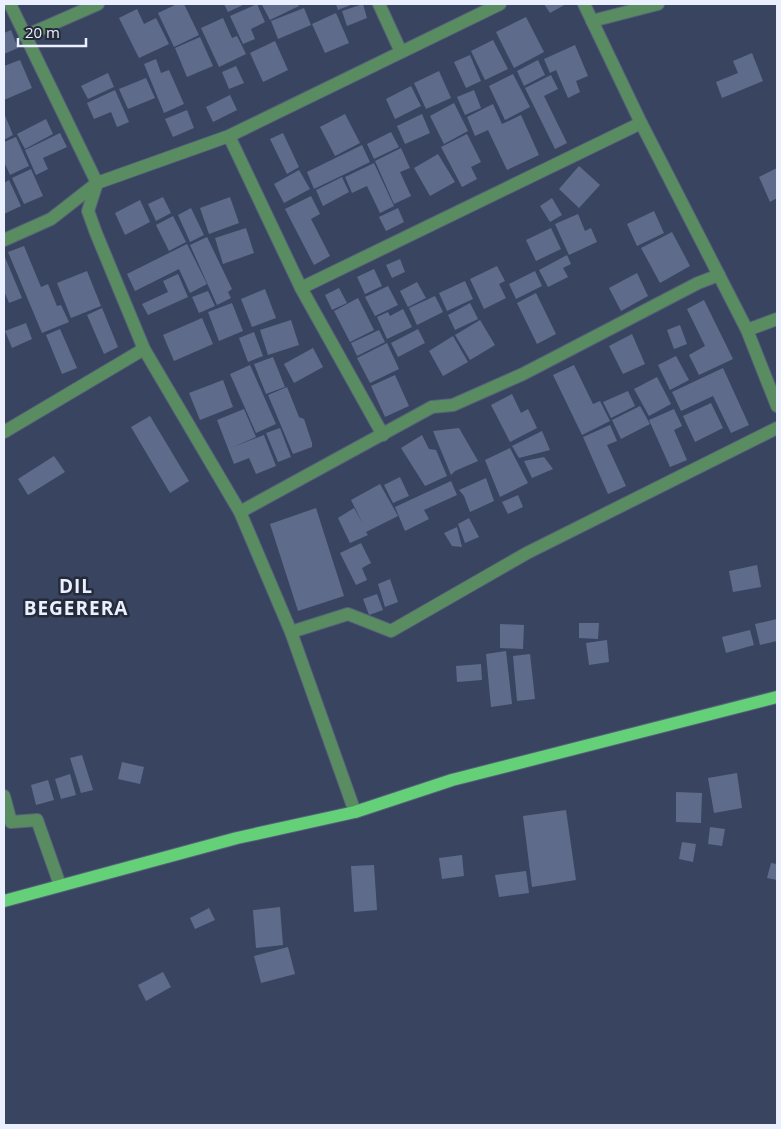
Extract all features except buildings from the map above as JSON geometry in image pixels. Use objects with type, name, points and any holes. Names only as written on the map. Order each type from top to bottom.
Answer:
[{"type":"main road","points":[[4,901],[237,838],[354,812],[452,780],[777,697]]},
{"type":"street","points":[[10,4],[97,183],[88,211],[144,349],[240,512],[291,632],[354,812]]},
{"type":"street","points":[[25,36],[98,4]]},
{"type":"street","points":[[379,4],[401,52]]},
{"type":"street","points":[[4,240],[51,219],[97,183],[229,136],[500,4]]},
{"type":"street","points":[[584,4],[748,330],[777,406]]},
{"type":"street","points":[[592,21],[658,4]]},
{"type":"street","points":[[301,288],[642,122]]},
{"type":"street","points":[[229,136],[301,288],[383,435]]},
{"type":"street","points":[[240,512],[432,407],[452,405],[523,374],[698,283],[719,275]]},
{"type":"street","points":[[748,330],[777,319]]},
{"type":"street","points":[[4,432],[144,349]]},
{"type":"street","points":[[291,632],[348,614],[391,631],[527,553],[777,428]]},
{"type":"street","points":[[4,796],[11,822],[38,820],[60,885]]},
{"type":"district","name":"DIL BEGERERA","points":[[76,597]]}]
